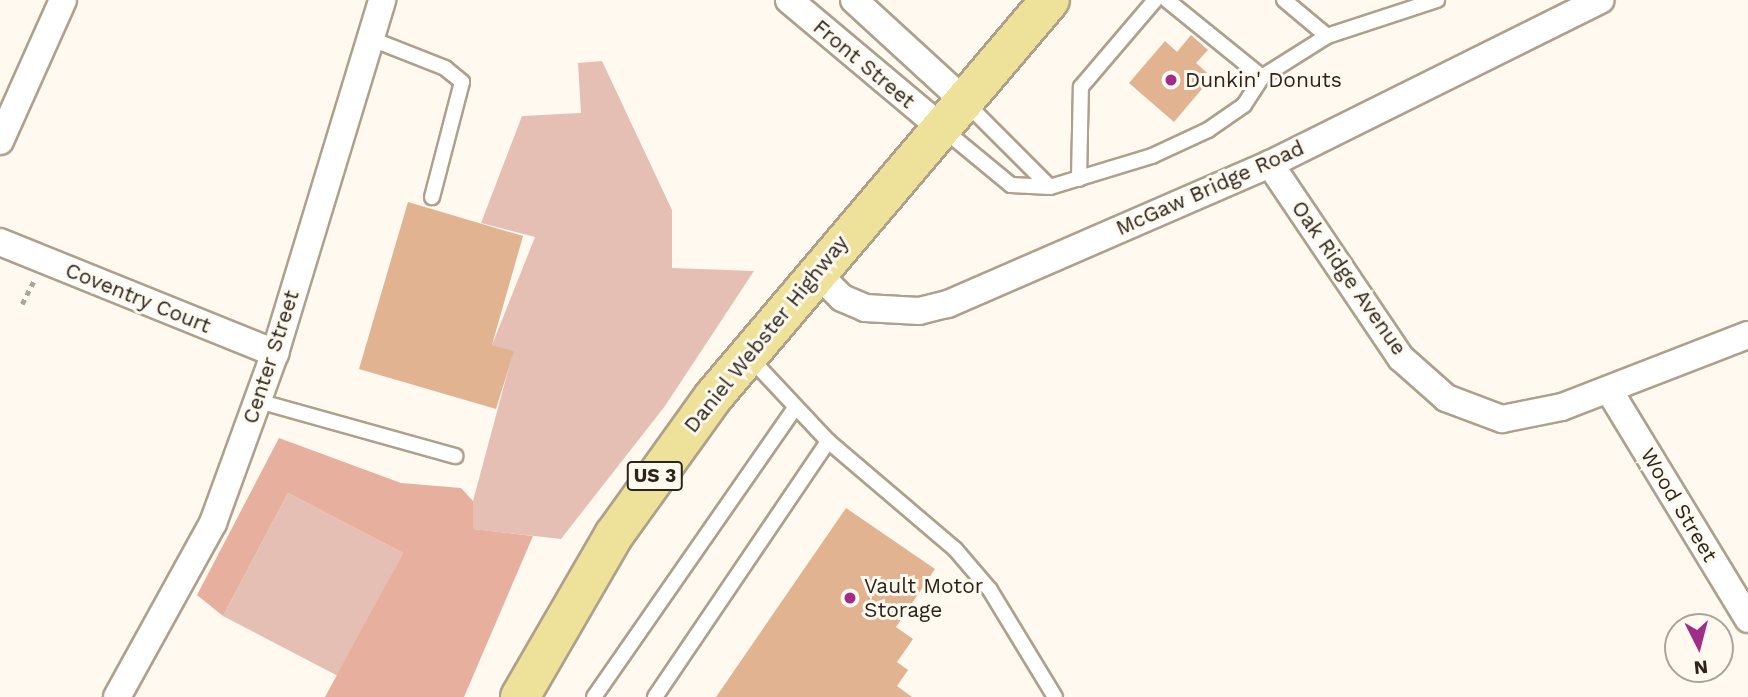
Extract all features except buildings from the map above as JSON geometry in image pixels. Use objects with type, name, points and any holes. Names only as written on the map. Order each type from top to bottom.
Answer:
[{"type":"main road","name":"Daniel Webster Highway","points":[[530,693],[614,535],[746,355],[951,112],[1050,0]]},
{"type":"street","points":[[0,141],[63,0]]},
{"type":"street","name":"Center Street","points":[[117,697],[188,576],[258,401],[382,0]]},
{"type":"street","name":"Front Street","points":[[789,0],[951,112]]},
{"type":"street","name":"Front Street","points":[[855,0],[951,112]]},
{"type":"street","name":"McGaw Bridge Road","points":[[815,271],[842,298],[865,308],[919,311],[1270,164],[1601,0]]},
{"type":"street","name":"Oak Ridge Avenue","points":[[1270,164],[1401,358],[1446,398],[1502,419],[1609,390],[1748,335]]},
{"type":"street","name":"Coventry Court","points":[[0,242],[275,353]]},
{"type":"street","name":"Wood Street","points":[[1609,390],[1748,619]]},
{"type":"lane","points":[[1079,179],[1081,87],[1156,0]]},
{"type":"lane","points":[[1167,0],[1262,78]]},
{"type":"lane","points":[[1284,0],[1327,36]]},
{"type":"lane","points":[[951,112],[1011,185],[1050,187],[1079,179],[1208,130],[1244,105],[1262,78],[1327,36],[1437,0]]},
{"type":"lane","points":[[369,38],[445,68],[462,82],[432,197]]},
{"type":"lane","points":[[951,112],[1050,187]]},
{"type":"lane","points":[[746,355],[828,441],[955,549],[997,600],[1055,697]]},
{"type":"lane","points":[[258,401],[455,456]]},
{"type":"lane","points":[[594,697],[795,408]]},
{"type":"lane","points":[[655,697],[828,441]]},
{"type":"path","points":[[22,304],[34,279]]},
{"type":"shaded area","points":[[602,61],[672,210],[672,268],[754,271],[665,406],[561,539],[472,529],[473,501],[513,352],[492,345],[535,237],[481,223],[522,116],[581,113],[578,63]]},
{"type":"shaded area","points":[[279,438],[401,483],[461,488],[473,501],[473,529],[533,536],[464,697],[325,697],[403,553],[288,493],[223,616],[197,595]]},
{"type":"shaded area","points":[[288,493],[403,553],[338,676],[223,616]]},
{"type":"place","name":"Dunkin' Donuts","points":[[1171,80]]},
{"type":"place","name":"Vault Motor Storage","points":[[850,598]]}]
